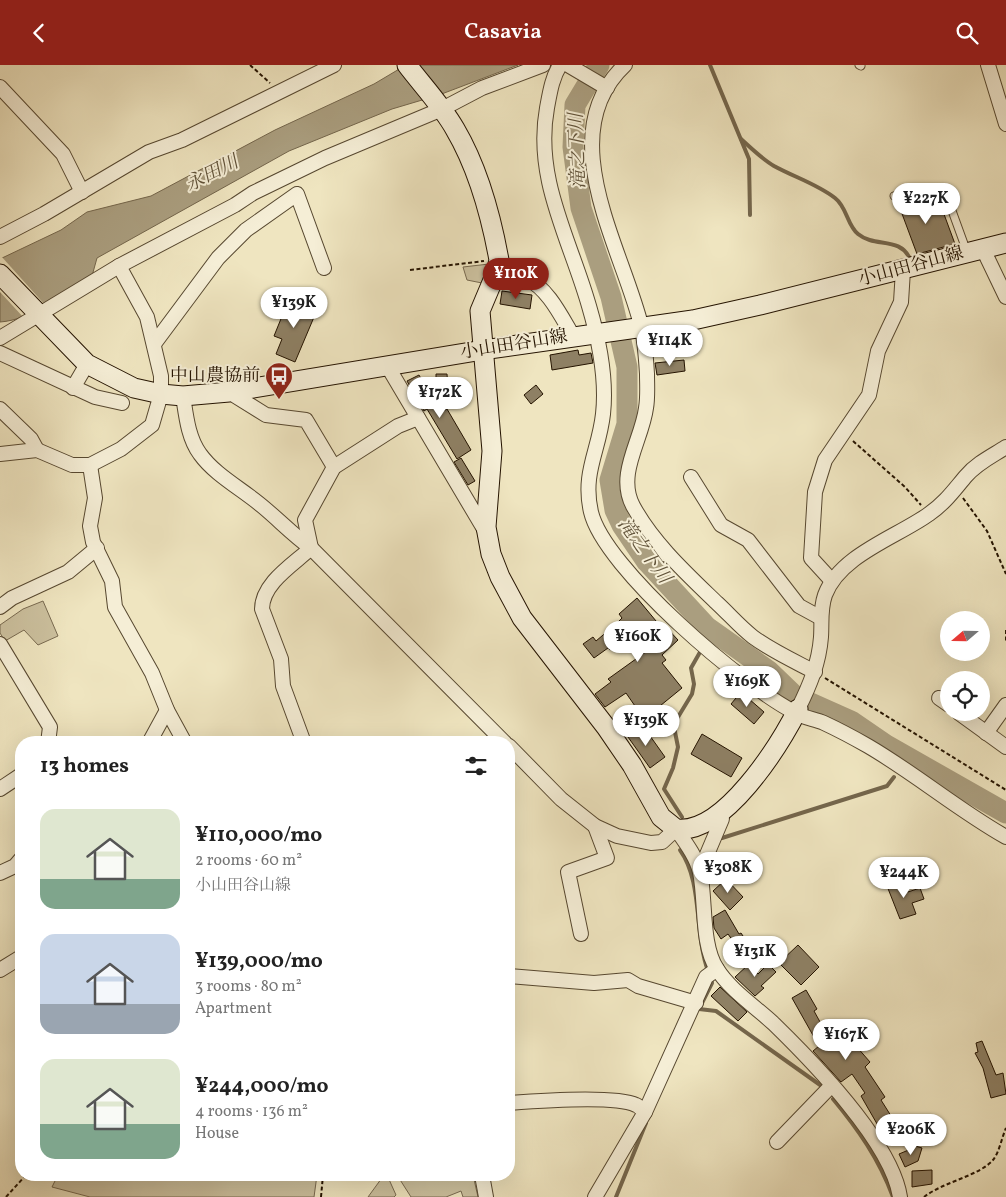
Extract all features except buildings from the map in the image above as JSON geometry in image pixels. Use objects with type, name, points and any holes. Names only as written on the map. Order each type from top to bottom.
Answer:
[{"type":"main road","points":[[407,65],[442,109],[456,130],[471,160],[498,266],[480,311],[492,451],[487,534],[491,554],[500,577],[522,618],[606,727],[632,765],[661,817],[676,829],[694,828],[720,813],[768,759],[797,711]]},
{"type":"main road","name":"小山田谷山線","points":[[0,274],[36,314],[87,365],[134,388],[161,394],[183,395],[229,392],[483,350],[693,319],[903,270],[1006,243]]},
{"type":"street","points":[[0,237],[82,192],[149,152],[182,140],[334,65]]},
{"type":"street","points":[[0,338],[36,314],[119,266],[235,205],[253,193],[317,162],[442,109],[482,88],[543,65]]},
{"type":"street","points":[[560,65],[551,87],[544,125],[547,177],[599,332],[603,374],[603,417],[588,474],[592,515],[608,549],[634,580],[710,650],[748,680],[797,711],[869,747],[970,817],[1006,837]]},
{"type":"street","points":[[568,65],[608,88]]},
{"type":"street","points":[[625,65],[600,101],[593,130],[597,190],[602,213],[639,326],[647,374],[646,409],[631,462],[626,490],[633,506],[651,534],[690,577],[752,636],[814,676]]},
{"type":"street","points":[[988,65],[1006,124]]},
{"type":"street","points":[[0,87],[63,154],[82,192]]},
{"type":"street","points":[[154,344],[218,258],[246,230],[297,194],[324,268]]},
{"type":"street","points":[[975,251],[1006,297]]},
{"type":"street","points":[[0,454],[37,450],[72,465],[90,465],[121,449],[152,425],[161,394],[161,376],[154,344],[142,305],[119,266]]},
{"type":"street","points":[[498,266],[536,285],[552,303],[573,336]]},
{"type":"street","points":[[832,581],[811,558],[815,492],[825,460],[842,432],[869,395],[878,351],[901,302],[903,270]]},
{"type":"street","points":[[0,353],[95,397],[122,403]]},
{"type":"street","points":[[73,387],[87,365]]},
{"type":"street","points":[[388,367],[487,534]]},
{"type":"street","points":[[229,392],[266,415],[306,420],[334,467]]},
{"type":"street","points":[[183,395],[188,425],[194,442],[207,463],[262,506],[294,536],[311,548],[498,736]]},
{"type":"street","points":[[0,409],[31,439],[37,450]]},
{"type":"street","points":[[311,548],[305,520],[334,467],[398,426],[418,418]]},
{"type":"street","points":[[797,711],[814,676],[821,637],[821,618],[825,595],[832,581],[862,554],[929,514],[957,489],[966,476],[981,462],[1006,447]]},
{"type":"street","points":[[90,465],[95,497],[90,526],[93,542],[112,581],[115,607],[152,673],[167,710],[181,736]]},
{"type":"street","points":[[691,477],[720,525],[748,540],[799,605],[821,618]]},
{"type":"street","points":[[0,607],[12,598],[68,572],[97,548]]},
{"type":"street","points":[[301,736],[283,686],[281,659],[262,609],[262,601],[274,581],[311,548]]},
{"type":"street","points":[[0,644],[50,727],[49,736]]},
{"type":"street","points":[[986,733],[1006,705]]},
{"type":"street","points":[[152,736],[167,710]]},
{"type":"street","points":[[970,721],[1006,747]]},
{"type":"street","points":[[515,753],[561,799],[595,826],[617,836],[651,843],[662,842],[676,829],[688,846],[700,871],[712,973],[645,1112],[595,1197]]},
{"type":"street","points":[[0,789],[15,779]]},
{"type":"street","points":[[700,871],[722,819],[720,813]]},
{"type":"street","points":[[580,935],[568,872],[607,859],[595,826]]},
{"type":"street","points":[[0,873],[15,864]]},
{"type":"street","points":[[0,969],[15,960]]},
{"type":"street","points":[[712,973],[774,1024],[832,1085],[891,1165],[900,1197]]},
{"type":"street","points":[[515,977],[594,983],[628,980],[638,986],[696,1003]]},
{"type":"street","points":[[777,1142],[832,1085]]},
{"type":"street","points":[[515,1102],[543,1100],[615,1100],[636,1104],[645,1112]]},
{"type":"street","points":[[483,1181],[486,1197]]},
{"type":"lane","points":[[894,196],[927,193],[937,196],[951,208],[975,251]]},
{"type":"path","points":[[250,65],[279,91]]},
{"type":"path","points":[[410,270],[498,266]]},
{"type":"path","points":[[842,432],[905,487],[929,514]]},
{"type":"path","points":[[957,489],[987,531],[1006,574]]},
{"type":"path","points":[[1006,630],[1006,643]]},
{"type":"path","points":[[814,676],[1006,790]]},
{"type":"path","points":[[924,1197],[933,1190],[980,1169],[993,1160],[1006,1128]]},
{"type":"path","points":[[6,1197],[21,1181]]},
{"type":"path","points":[[321,1197],[322,1181]]},
{"type":"shaded area","points":[[489,264],[482,283],[467,280],[463,267]]},
{"type":"shaded area","points":[[43,601],[58,636],[38,645],[24,630],[5,641],[0,633],[0,625],[23,609]]},
{"type":"shaded area","points":[[55,1181],[316,1181],[314,1197],[90,1197],[52,1187]]},
{"type":"shaded area","points":[[380,1181],[390,1181],[396,1195],[394,1197],[368,1197]]},
{"type":"shaded area","points":[[401,1181],[474,1181],[478,1197],[463,1197],[461,1191],[446,1197],[411,1197]]},
{"type":"water","name":"永田川","points":[[406,65],[518,65],[439,95],[392,109],[289,151],[97,258],[92,276],[48,305],[24,316],[0,322],[0,259],[61,230],[87,212],[151,196],[275,130],[374,84]]},
{"type":"pier","points":[[0,256],[46,306],[24,318],[0,292]]},
{"type":"waterway","name":"滝之下川","points":[[599,65],[575,105],[573,147],[581,208],[611,297],[627,367],[627,424],[610,480],[615,510],[622,525],[647,562],[707,627],[769,671],[795,696],[851,721],[886,745],[1006,813]]},
{"type":"waterway","points":[[710,65],[749,159],[750,215]]},
{"type":"waterway","points":[[741,139],[774,166],[835,198],[842,206],[851,226],[858,234],[872,241],[900,247],[910,259]]},
{"type":"waterway","points":[[682,817],[664,789],[673,768],[678,747],[675,722],[692,694],[694,684],[691,668],[712,631]]},
{"type":"waterway","points":[[722,838],[887,786],[894,777]]},
{"type":"waterway","points":[[680,850],[692,877],[701,941],[708,971]]},
{"type":"waterway","points":[[701,1005],[712,983],[711,978]]},
{"type":"waterway","points":[[699,1009],[716,1011],[823,1087]]},
{"type":"waterway","points":[[833,1099],[867,1145],[893,1197]]},
{"type":"waterway","points":[[616,1197],[646,1123]]},
{"type":"place","name":"中山農協前","points":[[279,400]]}]
